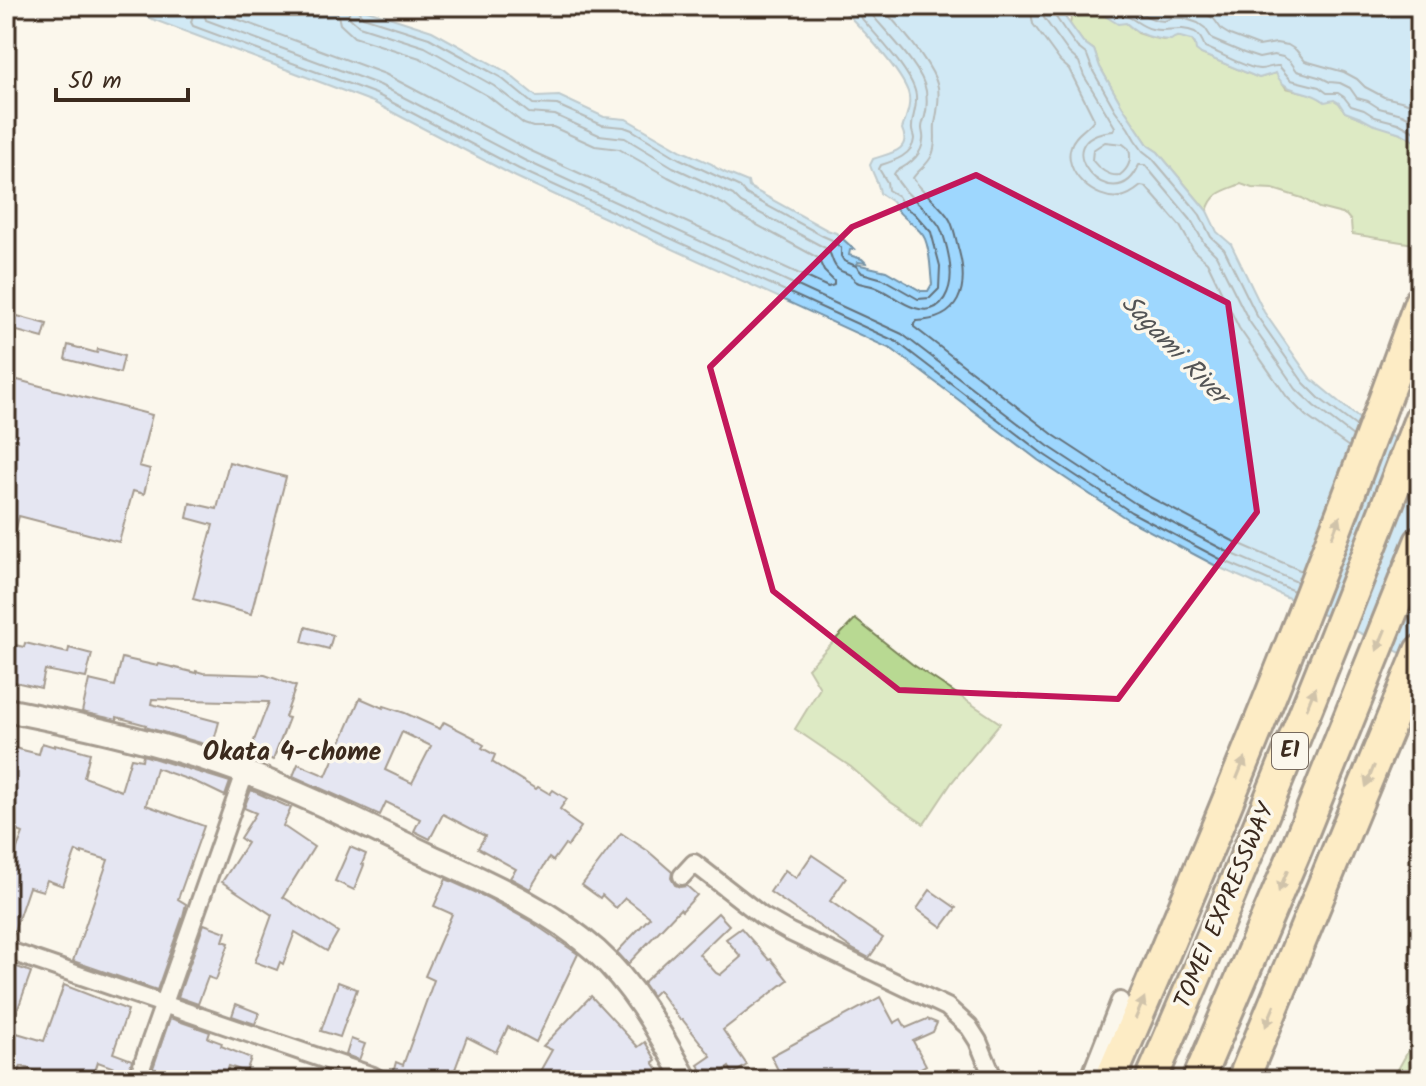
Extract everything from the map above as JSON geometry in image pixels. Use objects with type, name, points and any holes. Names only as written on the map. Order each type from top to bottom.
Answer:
[{"type":"highway","points":[[1110,1080],[1277,679],[1420,302]]},
{"type":"highway","name":"TOMEI EXPRESSWAY","points":[[1151,1080],[1332,648],[1420,419]]},
{"type":"highway","name":"TOMEI EXPRESSWAY","points":[[1198,1080],[1295,852],[1420,542]]},
{"type":"highway","points":[[1243,1080],[1420,651]]},
{"type":"street","points":[[7,711],[94,727],[245,773],[360,822],[531,906],[575,933],[610,965],[649,1016],[686,1080]]},
{"type":"street","points":[[137,1080],[245,773]]},
{"type":"street","points":[[682,876],[694,863],[734,896],[776,924],[947,1007],[969,1027],[994,1080]]},
{"type":"street","points":[[6,950],[380,1080]]},
{"type":"street","points":[[1089,1080],[1120,1001]]},
{"type":"highlighted area","points":[[976,175],[1228,303],[1257,512],[1118,699],[899,690],[773,591],[710,367],[852,227]]},
{"type":"green space","points":[[1073,8],[1101,11],[1102,15],[1126,23],[1138,33],[1153,38],[1163,40],[1181,36],[1192,40],[1201,54],[1259,78],[1276,73],[1286,88],[1316,95],[1322,100],[1334,100],[1345,112],[1401,133],[1420,144],[1420,245],[1352,234],[1351,221],[1346,215],[1319,208],[1302,198],[1273,189],[1241,184],[1216,196],[1207,211],[1158,152],[1149,146],[1122,106],[1094,50],[1083,42],[1070,24]]},
{"type":"green space","points":[[855,619],[912,664],[1000,723],[952,782],[924,824],[889,801],[851,767],[795,729],[820,688],[808,668]]},
{"type":"green space","points":[[1420,1030],[1420,1080],[1392,1080]]},
{"type":"water","name":"Sagami River","points":[[101,6],[355,6],[432,31],[505,71],[537,97],[559,96],[604,117],[626,119],[682,151],[748,182],[749,187],[836,233],[854,249],[850,250],[849,255],[866,263],[856,264],[886,271],[921,291],[928,291],[932,284],[925,239],[880,193],[870,165],[873,159],[902,147],[902,129],[909,106],[908,92],[874,42],[835,6],[1057,6],[1083,42],[1094,50],[1122,106],[1149,146],[1158,152],[1207,211],[1217,232],[1231,244],[1264,312],[1310,378],[1361,420],[1420,452],[1420,665],[1127,519],[1038,460],[893,350],[516,177],[373,102],[144,16]]},
{"type":"water","points":[[1106,6],[1420,6],[1420,144],[1401,133],[1345,112],[1334,100],[1325,102],[1291,88],[1276,73],[1259,78],[1201,54],[1192,40],[1152,37],[1126,23],[1118,24],[1102,14],[1101,11],[1109,9]]},
{"type":"building","points":[[6,313],[47,324],[43,338],[6,328]]},
{"type":"building","points":[[68,345],[124,356],[120,373],[65,359]]},
{"type":"building","points":[[6,377],[152,415],[139,466],[150,469],[144,494],[133,491],[119,542],[19,516],[11,549],[6,549]]},
{"type":"building","points":[[229,462],[286,477],[251,614],[193,599],[213,525],[187,518],[190,503],[217,509]]},
{"type":"building","points":[[306,627],[333,635],[329,649],[302,642]]},
{"type":"building","points":[[6,643],[24,647],[25,643],[68,653],[69,648],[92,654],[86,678],[45,670],[41,688],[6,680]]},
{"type":"building","points":[[122,658],[196,673],[265,675],[296,686],[285,717],[289,718],[273,760],[250,751],[269,702],[152,699],[151,704],[219,722],[213,744],[209,742],[208,745],[117,717],[117,720],[82,712],[89,680],[115,686]]},
{"type":"building","points":[[360,698],[440,729],[444,722],[475,738],[484,745],[482,748],[495,755],[492,762],[536,789],[538,787],[550,794],[553,790],[567,799],[560,809],[581,827],[553,861],[549,858],[530,889],[510,878],[516,869],[478,848],[485,836],[443,814],[430,839],[414,831],[420,819],[386,802],[380,815],[293,776],[298,764],[326,776]],"holes":[[[402,732],[431,746],[412,783],[385,770]]]},
{"type":"building","points":[[42,743],[90,753],[84,777],[121,791],[131,758],[142,760],[143,755],[230,782],[225,796],[156,768],[146,805],[204,826],[178,899],[186,904],[157,990],[73,961],[108,860],[76,851],[63,886],[47,880],[43,891],[29,887],[11,940],[6,939],[6,876],[23,833],[6,826],[6,746],[39,754]]},
{"type":"building","points":[[251,790],[291,808],[283,826],[314,847],[283,897],[338,932],[327,951],[295,932],[283,964],[280,962],[277,970],[255,962],[272,915],[222,882],[247,843],[240,838],[256,813],[244,808]]},
{"type":"building","points":[[621,833],[672,872],[675,885],[687,886],[697,895],[628,964],[617,952],[650,917],[625,898],[616,908],[602,895],[600,898],[582,885]]},
{"type":"building","points":[[350,847],[366,854],[354,890],[335,881]]},
{"type":"building","points":[[812,855],[846,878],[830,901],[883,938],[869,958],[770,892],[785,870],[796,878]]},
{"type":"building","points":[[446,879],[530,921],[578,954],[536,1042],[508,1027],[496,1052],[467,1037],[451,1080],[391,1080],[396,1062],[403,1065],[434,980],[425,976],[452,914],[434,906]]},
{"type":"building","points":[[930,890],[956,908],[942,927],[917,909]]},
{"type":"building","points":[[718,913],[729,925],[699,954],[716,973],[720,975],[741,957],[726,939],[741,928],[788,980],[723,1030],[747,1065],[733,1074],[729,1067],[708,1079],[698,1065],[711,1056],[658,990],[652,996],[643,983]]},
{"type":"building","points":[[204,924],[226,932],[223,941],[229,943],[216,980],[208,977],[198,1004],[178,997]]},
{"type":"building","points":[[6,963],[31,972],[10,1031],[44,1041],[64,985],[128,1010],[113,1053],[132,1060],[128,1073],[98,1062],[92,1080],[62,1080],[21,1066],[17,1080],[6,1080]]},
{"type":"building","points":[[338,982],[357,989],[340,1037],[321,1031]]},
{"type":"building","points":[[591,996],[638,1047],[645,1042],[665,1080],[535,1080],[552,1050],[543,1046]]},
{"type":"building","points":[[880,997],[894,1023],[901,1019],[906,1028],[927,1019],[937,1023],[933,1032],[913,1041],[926,1065],[899,1080],[783,1080],[771,1056]]},
{"type":"building","points":[[236,1004],[259,1013],[255,1024],[232,1016]]},
{"type":"building","points":[[170,1018],[210,1032],[208,1038],[251,1058],[246,1072],[229,1066],[224,1080],[149,1080]]},
{"type":"building","points":[[351,1039],[365,1044],[359,1060],[346,1055]]},
{"type":"district","name":"Okata 4-chome","points":[[292,753]]}]
